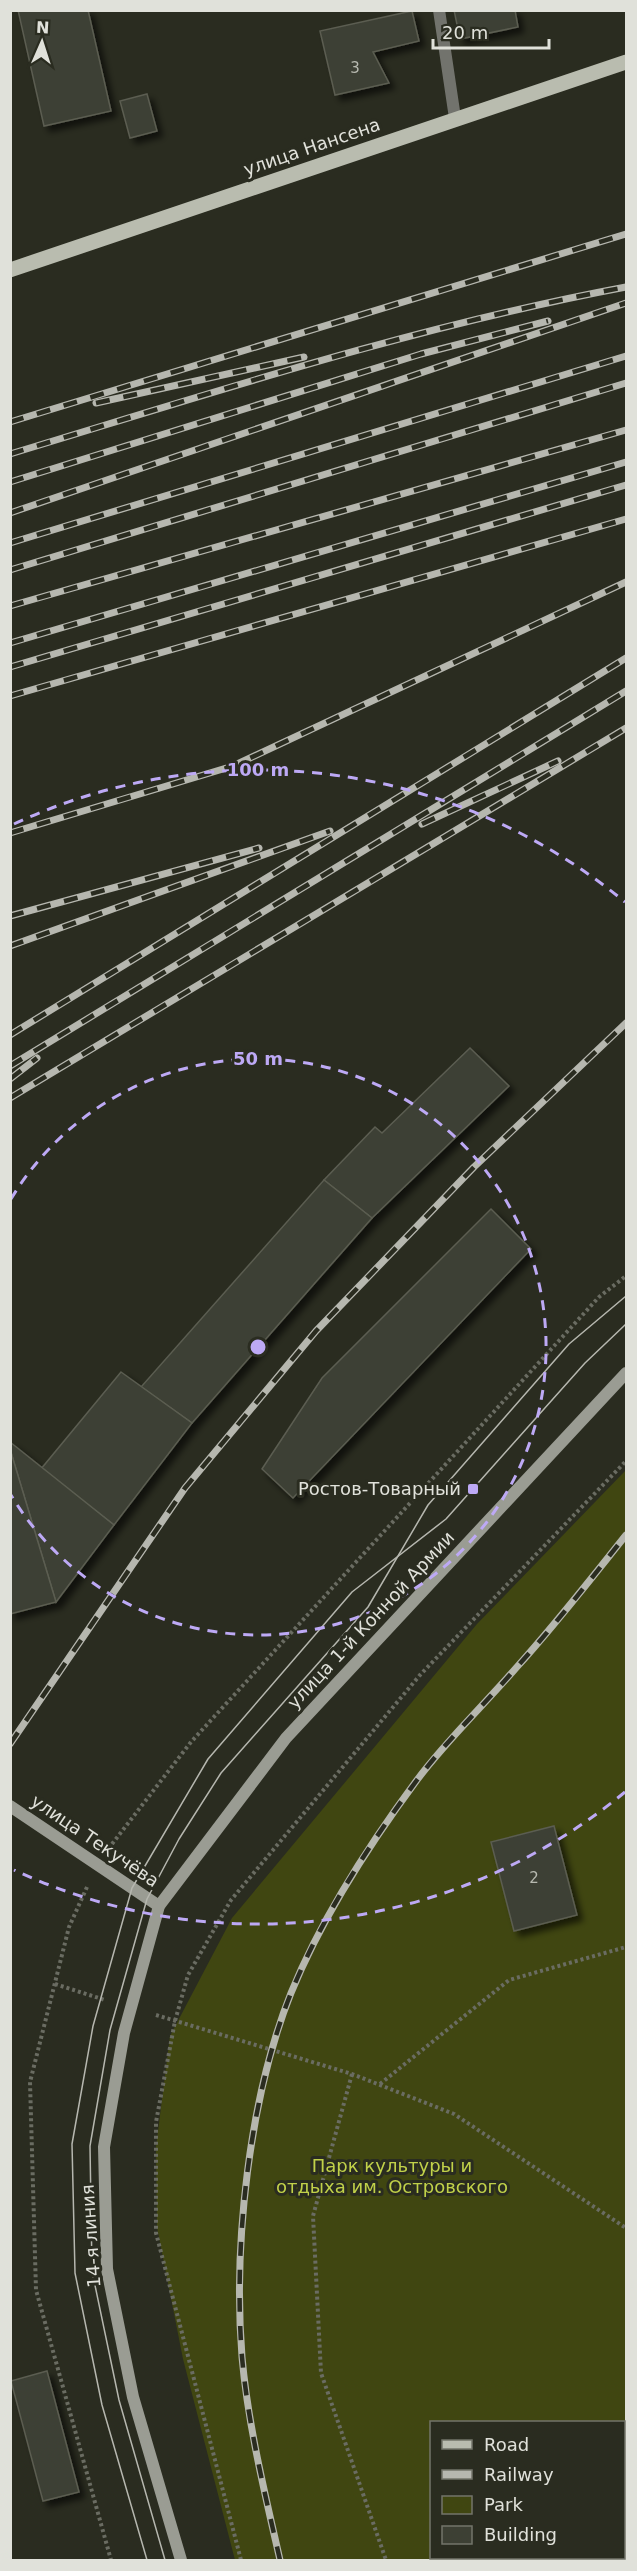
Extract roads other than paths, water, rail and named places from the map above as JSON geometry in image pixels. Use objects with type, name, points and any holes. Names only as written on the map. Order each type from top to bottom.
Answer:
[{"type":"main road","name":"улица Нансена","points":[[10,270],[455,118],[627,62]]},
{"type":"main road","name":"улица 1-й Конной Армии","points":[[159,1906],[286,1738],[627,1373]]},
{"type":"main road","name":"улица Текучёва","points":[[10,1806],[159,1906]]},
{"type":"main road","name":"14-я линия","points":[[159,1906],[124,2033],[104,2147],[107,2269],[133,2397],[181,2560]]},
{"type":"street","points":[[439,10],[455,118]]},
{"type":"tram line","points":[[165,2560],[119,2400],[92,2271],[90,2146],[110,2030],[147,1899],[179,1839],[221,1773],[368,1607],[428,1505],[569,1344],[626,1296]]},
{"type":"tram line","points":[[147,2560],[102,2405],[75,2273],[72,2144],[93,2026],[132,1888],[208,1759],[352,1592],[446,1519],[585,1363],[626,1324]]},
{"type":"railway","points":[[10,422],[626,234]]},
{"type":"railway","points":[[10,454],[240,384],[393,341],[470,321],[626,287]]},
{"type":"railway","points":[[10,513],[626,303]]},
{"type":"railway","points":[[10,482],[421,354],[548,321]]},
{"type":"railway","points":[[10,543],[626,356]]},
{"type":"railway","points":[[96,403],[304,357]]},
{"type":"railway","points":[[10,570],[626,383]]},
{"type":"railway","points":[[10,606],[626,430]]},
{"type":"railway","points":[[10,643],[626,462]]},
{"type":"railway","points":[[10,667],[626,485]]},
{"type":"railway","points":[[10,696],[626,519]]},
{"type":"railway","points":[[10,833],[233,766],[626,582]]},
{"type":"railway","points":[[10,1035],[626,658]]},
{"type":"railway","points":[[10,1066],[626,691]]},
{"type":"railway","points":[[10,1098],[626,728]]},
{"type":"railway","points":[[422,824],[558,761]]},
{"type":"railway","points":[[10,946],[330,831]]},
{"type":"railway","points":[[10,916],[259,848]]},
{"type":"railway","points":[[10,1744],[185,1488],[316,1331],[474,1167],[626,1023]]},
{"type":"railway","points":[[10,1079],[37,1058]]},
{"type":"railway","points":[[280,2560],[248,2408],[240,2314],[242,2220],[247,2172],[264,2078],[276,2034],[291,1993],[317,1937],[347,1883],[399,1805],[440,1751],[545,1635],[626,1535]]},
{"type":"place","name":"Ростов-Товарный","points":[[473,1489]]},
{"type":"park label","name":"Парк культуры и отдыха им. Островского","points":[[392,2176]]}]
